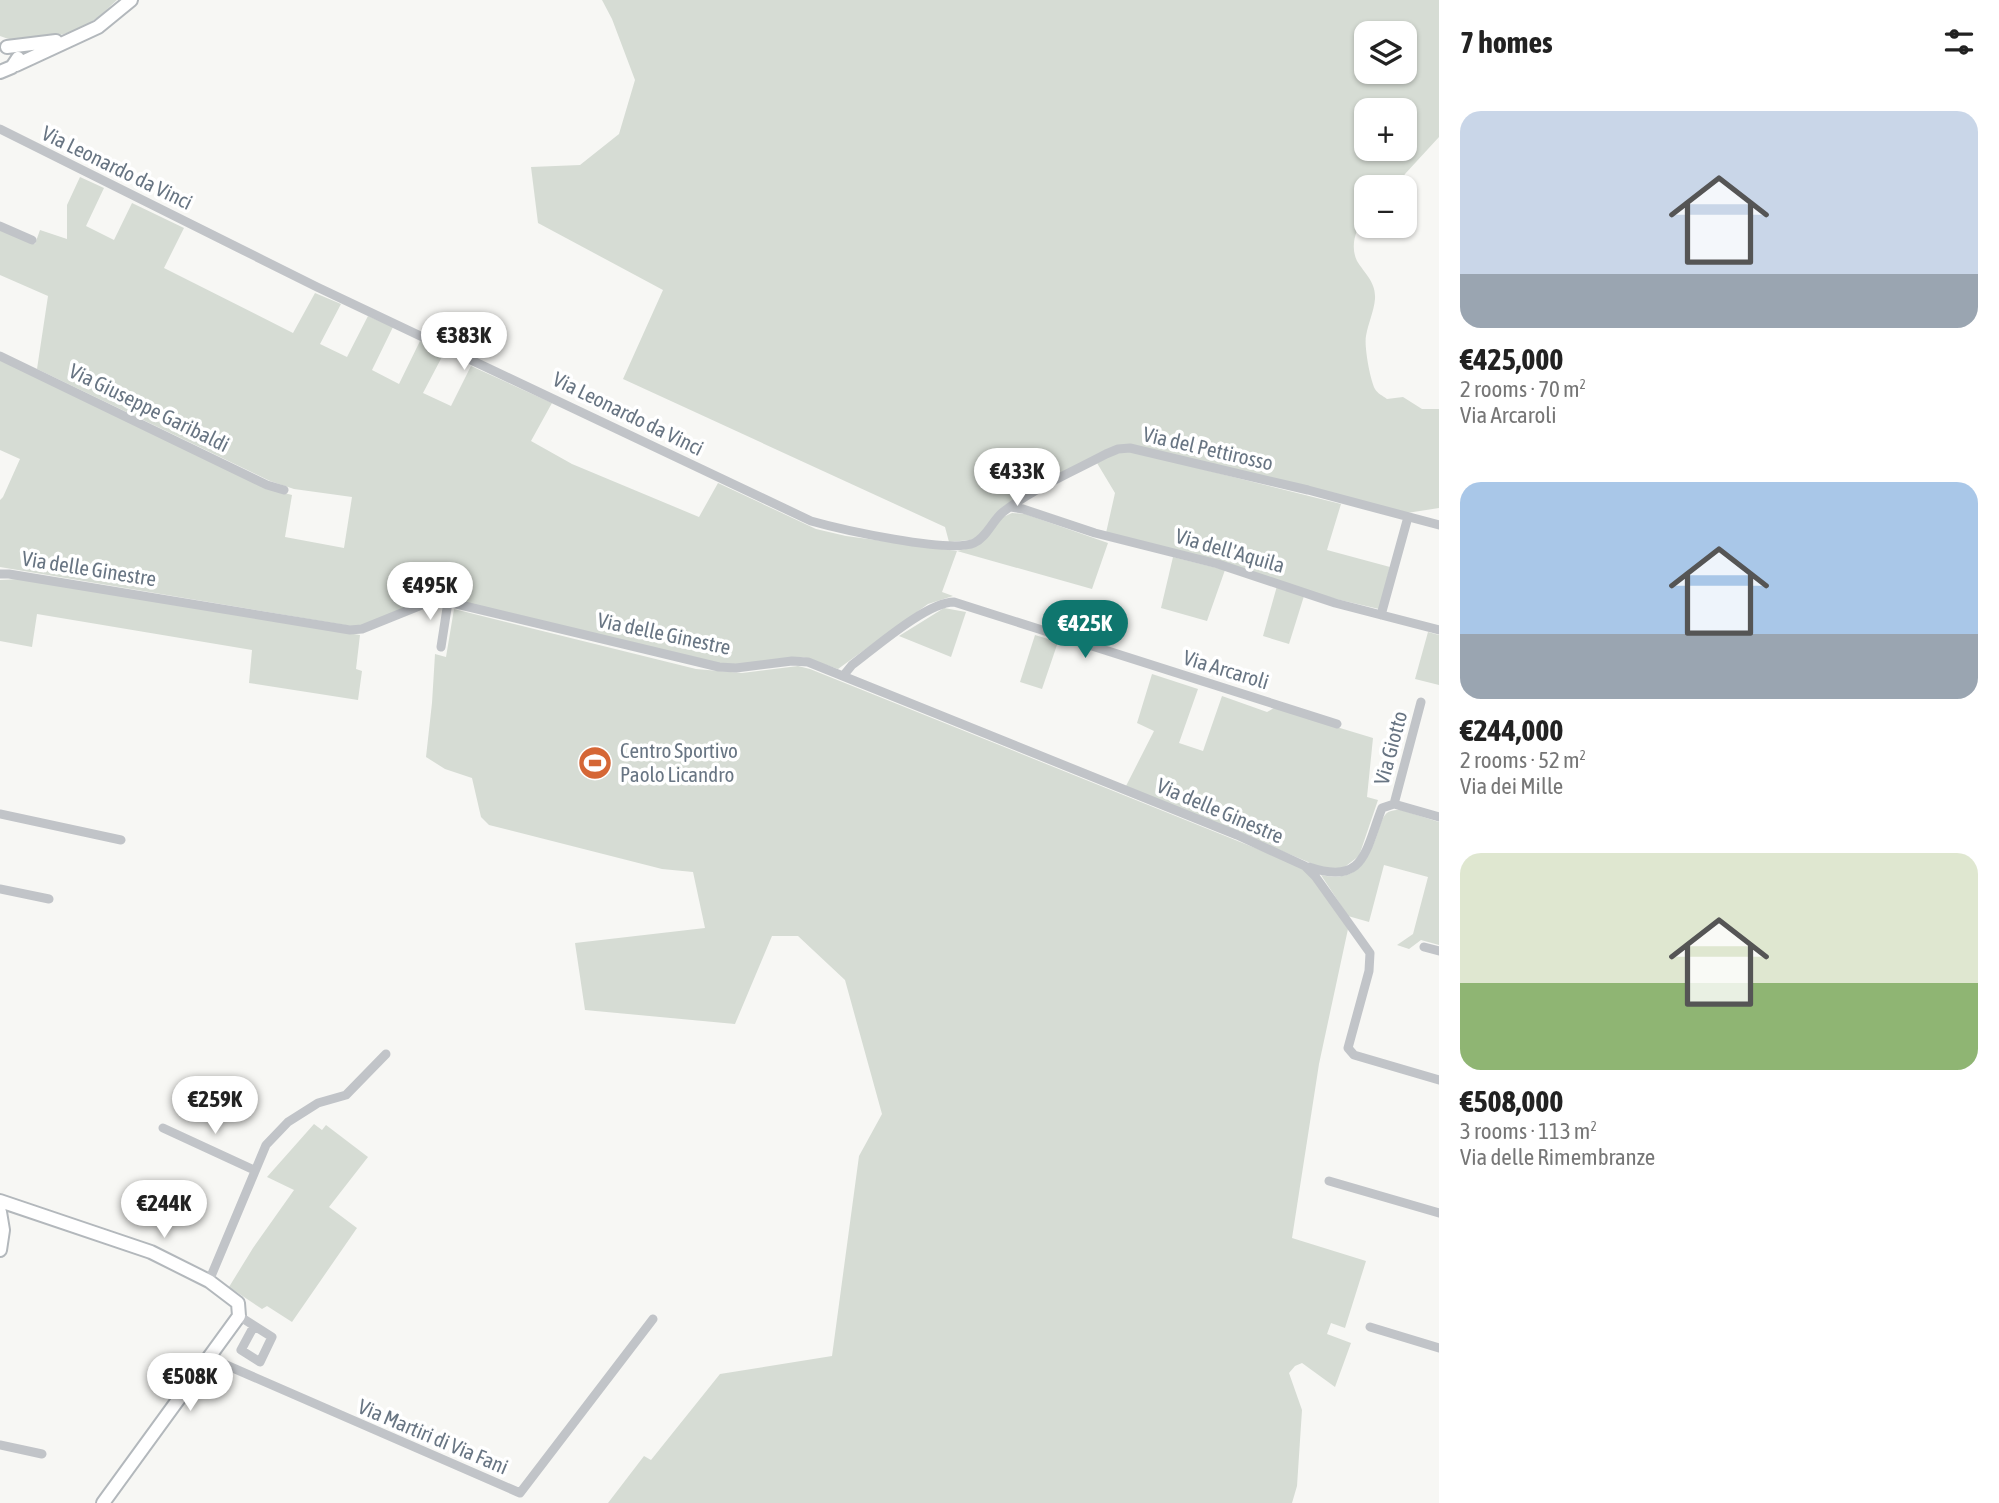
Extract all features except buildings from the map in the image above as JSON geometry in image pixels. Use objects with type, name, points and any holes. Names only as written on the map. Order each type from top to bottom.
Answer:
[{"type":"main road","points":[[6,68],[110,19],[131,0]]},
{"type":"main road","points":[[7,46],[33,45],[80,35]]},
{"type":"main road","points":[[6,68],[18,57],[7,46]]},
{"type":"main road","points":[[0,1201],[180,1264],[234,1298],[239,1312],[210,1358],[103,1503]]},
{"type":"main road","points":[[0,1212],[3,1230],[0,1250]]},
{"type":"street","name":"Via Leonardo da Vinci","points":[[0,129],[317,287],[811,521],[863,534],[951,546]]},
{"type":"street","points":[[0,226],[32,240]]},
{"type":"street","name":"Via Giuseppe Garibaldi","points":[[0,356],[267,485],[284,490]]},
{"type":"street","name":"Via del Pettirosso","points":[[951,546],[975,542],[985,535],[996,519],[1033,493],[1106,454],[1130,448],[1308,490],[1439,525]]},
{"type":"street","points":[[1033,493],[1032,505],[1037,514]]},
{"type":"street","name":"Via dell'Aquila","points":[[1011,507],[1095,533],[1218,564],[1335,603],[1439,630]]},
{"type":"street","points":[[1426,522],[1439,514]]},
{"type":"street","points":[[1381,615],[1408,517]]},
{"type":"street","name":"Via delle Ginestre","points":[[0,574],[350,629],[362,629],[429,602],[448,602],[695,662],[736,668],[799,660],[1237,835],[1305,866],[1367,946],[1371,961],[1348,1048],[1354,1055],[1439,1080]]},
{"type":"street","name":"Via Arcaroli","points":[[843,676],[852,666],[931,608],[954,601],[1337,724]]},
{"type":"street","points":[[441,647],[448,602]]},
{"type":"street","name":"Via Giotto","points":[[1394,804],[1421,702]]},
{"type":"street","points":[[1305,866],[1330,873],[1343,873],[1357,864],[1368,847],[1382,808],[1394,804],[1439,817]]},
{"type":"street","points":[[0,814],[121,839]]},
{"type":"street","points":[[0,889],[49,900]]},
{"type":"street","points":[[1424,947],[1439,951]]},
{"type":"street","points":[[209,1281],[266,1145],[288,1122],[318,1102],[346,1095],[386,1054]]},
{"type":"street","points":[[163,1128],[254,1170]]},
{"type":"street","points":[[1329,1181],[1439,1213]]},
{"type":"street","points":[[239,1312],[254,1326]]},
{"type":"street","name":"Via Martiri di Via Fani","points":[[210,1358],[520,1493],[653,1319]]},
{"type":"street","points":[[1370,1327],[1439,1348]]},
{"type":"street","points":[[0,1445],[41,1454]]},
{"type":"shaded area","points":[[0,0],[117,0],[82,27],[46,38],[22,40],[0,36]]},
{"type":"shaded area","points":[[602,0],[1439,0],[1439,137],[1417,161],[1417,98],[1354,98],[1354,161],[1417,161],[1404,175],[1354,175],[1354,250],[1357,261],[1372,283],[1375,293],[1366,341],[1375,389],[1387,399],[1403,397],[1422,409],[1439,409],[1439,508],[1407,513],[1132,446],[1012,502],[977,537],[949,542],[945,527],[623,379],[663,290],[538,223],[531,167],[580,165],[619,134],[635,80]]},
{"type":"shaded area","points":[[80,177],[104,188],[86,226],[114,240],[132,203],[184,228],[164,268],[293,333],[315,293],[341,304],[320,344],[347,357],[368,316],[393,327],[372,370],[399,384],[420,341],[444,353],[423,393],[451,406],[471,366],[552,403],[531,441],[572,464],[699,517],[718,483],[816,529],[846,536],[957,551],[942,592],[953,596],[928,604],[838,669],[803,657],[736,665],[719,663],[446,598],[428,598],[361,626],[351,626],[0,567],[0,500],[20,459],[0,450],[0,360],[265,488],[292,495],[285,537],[344,548],[352,497],[294,489],[270,481],[37,369],[48,296],[0,275],[0,230],[35,244],[40,230],[67,239],[67,205]]},
{"type":"shaded area","points":[[1130,451],[1341,504],[1327,550],[1390,567],[1379,609],[1106,533],[1115,493],[1097,463],[1114,454]]},
{"type":"shaded area","points":[[1012,513],[1025,514],[1108,543],[1092,589],[957,551],[974,547],[1001,518]]},
{"type":"shaded area","points":[[1173,557],[1225,570],[1207,621],[1161,608]]},
{"type":"shaded area","points":[[19,579],[360,635],[356,669],[362,671],[358,700],[249,683],[252,650],[37,614],[32,647],[0,641],[0,580]]},
{"type":"shaded area","points":[[1277,586],[1304,596],[1289,644],[1263,636]]},
{"type":"shaded area","points":[[944,608],[966,612],[951,657],[899,636]]},
{"type":"shaded area","points":[[454,609],[696,669],[742,673],[798,666],[810,669],[1300,866],[1313,877],[1348,929],[1319,1064],[1292,1238],[1366,1261],[1345,1328],[1331,1323],[1327,1334],[1351,1343],[1335,1387],[1302,1363],[1289,1373],[1302,1410],[1297,1486],[1292,1503],[608,1503],[644,1456],[651,1460],[720,1374],[832,1356],[859,1156],[882,1114],[845,980],[798,936],[772,936],[735,1024],[585,1010],[575,943],[705,928],[693,872],[662,869],[489,825],[481,817],[472,778],[445,769],[426,757],[435,654],[446,657]]},
{"type":"shaded area","points":[[1428,632],[1439,635],[1439,685],[1415,679]]},
{"type":"shaded area","points":[[1035,635],[1058,642],[1042,689],[1020,682]]},
{"type":"shaded area","points":[[1152,674],[1198,689],[1179,743],[1203,751],[1222,696],[1267,712],[1274,708],[1373,738],[1367,797],[1378,800],[1359,856],[1342,869],[1320,867],[1126,786],[1154,731],[1137,723]]},
{"type":"shaded area","points":[[1401,810],[1439,822],[1439,945],[1421,940],[1409,949],[1397,945],[1413,934],[1428,877],[1384,865],[1369,922],[1348,916],[1321,875],[1343,876],[1358,869],[1368,855],[1385,815],[1390,811]]},
{"type":"shaded area","points":[[314,1124],[322,1130],[326,1125],[368,1157],[329,1207],[357,1228],[292,1322],[267,1306],[262,1309],[229,1287],[294,1190],[267,1177]]},
{"type":"place","name":"Centro Sportivo Paolo Licandro","points":[[595,763]]}]
